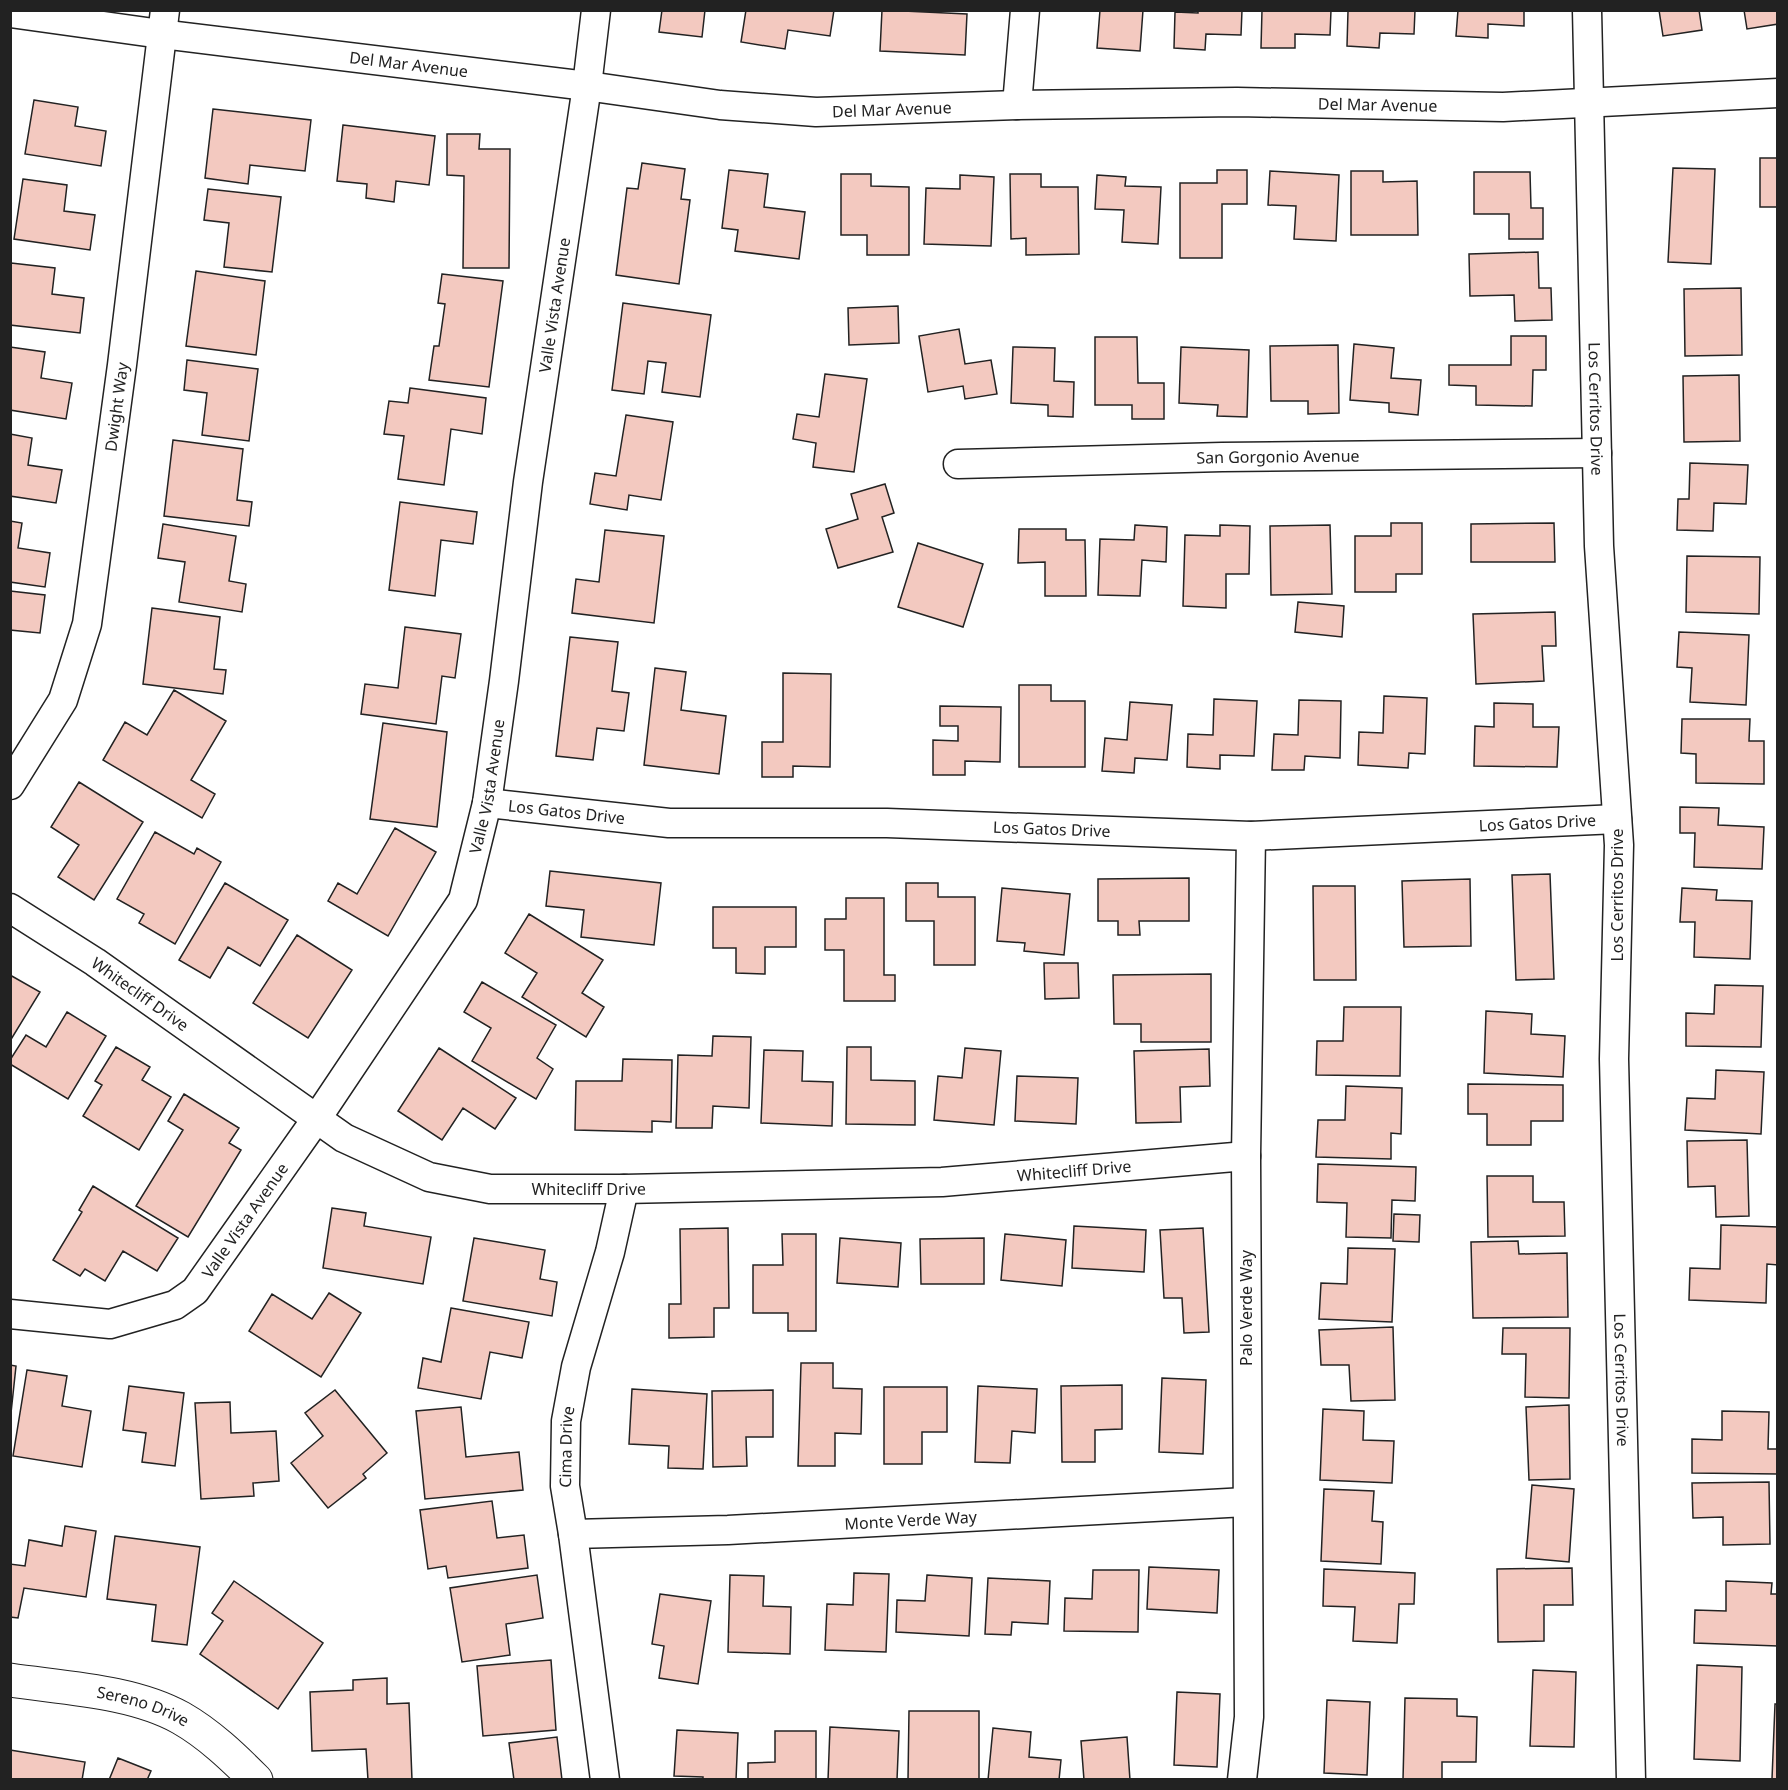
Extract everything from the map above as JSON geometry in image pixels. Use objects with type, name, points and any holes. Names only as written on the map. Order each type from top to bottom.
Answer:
[{"type":"street","name":"Valle Vista Avenue","points":[[10,1314],[110,1324],[175,1305],[195,1291],[317,1118],[463,900],[487,803],[528,482],[587,86],[596,10]]},
{"type":"street","points":[[1017,105],[1025,10]]},
{"type":"street","name":"Los Cerritos Drive","points":[[1587,10],[1599,546],[1619,845],[1614,1059],[1631,1779]]},
{"type":"street","name":"Del Mar Avenue","points":[[10,13],[163,22],[720,105],[816,112],[1017,105],[1237,102],[1503,107],[1778,93]]},
{"type":"street","name":"Dwight Way","points":[[10,785],[63,700],[87,624],[122,365],[163,22]]},
{"type":"street","name":"San Gorgonio Avenue","points":[[958,464],[1222,457],[1597,453]]},
{"type":"street","name":"Los Gatos Drive","points":[[487,803],[669,823],[887,824],[1251,836],[1617,819]]},
{"type":"street","name":"Palo Verde Way","points":[[1242,1779],[1249,1717],[1246,1502],[1246,1156],[1251,836]]},
{"type":"street","name":"Whitecliff Drive","points":[[10,908],[95,963],[344,1138],[429,1177],[490,1189],[624,1189],[942,1182],[1246,1156]]},
{"type":"street","name":"Cima Drive","points":[[605,1779],[565,1486],[566,1422],[576,1366],[610,1252],[624,1189]]},
{"type":"street","name":"Monte Verde Way","points":[[573,1534],[728,1530],[1246,1502]]},
{"type":"street","name":"Sereno Drive","points":[[10,1680],[107,1694],[171,1714],[212,1739],[256,1779]]},
{"type":"building","points":[[662,10],[705,10],[702,37],[659,32]]},
{"type":"building","points":[[746,10],[834,10],[830,36],[788,30],[785,49],[741,42]]},
{"type":"building","points":[[882,10],[967,14],[965,55],[880,51]]},
{"type":"building","points":[[1100,10],[1143,10],[1140,51],[1097,48]]},
{"type":"building","points":[[1198,10],[1242,10],[1241,35],[1206,34],[1205,50],[1174,48],[1175,12],[1198,13]]},
{"type":"building","points":[[1262,10],[1331,10],[1330,35],[1295,34],[1295,48],[1261,48]]},
{"type":"building","points":[[1415,10],[1414,34],[1380,33],[1379,48],[1347,46],[1348,11]]},
{"type":"building","points":[[1458,10],[1524,10],[1524,26],[1488,24],[1488,38],[1456,36]]},
{"type":"building","points":[[1659,10],[1699,10],[1702,30],[1663,36]]},
{"type":"building","points":[[1744,10],[1778,10],[1778,24],[1747,29]]},
{"type":"building","points":[[34,100],[78,107],[75,126],[106,131],[101,166],[25,154]]},
{"type":"building","points":[[213,109],[311,120],[305,171],[250,165],[248,184],[205,178]]},
{"type":"building","points":[[343,125],[435,136],[429,185],[396,181],[394,202],[366,198],[367,184],[337,181]]},
{"type":"building","points":[[447,134],[480,134],[479,149],[510,149],[509,268],[463,268],[464,176],[447,175]]},
{"type":"building","points":[[1760,158],[1778,158],[1778,207],[1760,207]]},
{"type":"building","points":[[642,163],[685,169],[681,199],[690,200],[679,284],[616,275],[627,188],[638,189]]},
{"type":"building","points":[[1673,168],[1715,169],[1711,264],[1668,262]]},
{"type":"building","points":[[729,170],[768,174],[764,207],[805,212],[799,259],[735,251],[738,230],[722,228]]},
{"type":"building","points":[[1217,170],[1247,170],[1247,204],[1222,204],[1222,258],[1180,258],[1180,183],[1217,183]]},
{"type":"building","points":[[1270,171],[1339,175],[1336,241],[1294,239],[1296,206],[1268,205]]},
{"type":"building","points":[[1351,171],[1383,171],[1383,182],[1417,181],[1418,235],[1351,235]]},
{"type":"building","points":[[1474,172],[1530,172],[1531,208],[1543,208],[1543,239],[1509,239],[1509,214],[1474,214]]},
{"type":"building","points":[[841,174],[871,174],[871,186],[909,187],[909,255],[867,255],[867,235],[841,235]]},
{"type":"building","points":[[1010,174],[1041,174],[1041,187],[1078,187],[1079,254],[1026,255],[1026,238],[1011,239]]},
{"type":"building","points":[[960,175],[994,177],[991,246],[924,244],[926,188],[960,189]]},
{"type":"building","points":[[1097,175],[1126,177],[1125,186],[1161,187],[1158,244],[1122,242],[1124,210],[1095,209]]},
{"type":"building","points":[[23,179],[67,185],[64,211],[95,215],[90,250],[14,239]]},
{"type":"building","points":[[208,189],[281,197],[272,272],[224,267],[229,223],[204,220]]},
{"type":"building","points":[[1538,252],[1539,288],[1551,288],[1552,320],[1515,321],[1514,295],[1470,296],[1469,254]]},
{"type":"building","points":[[11,263],[55,268],[52,294],[84,298],[80,333],[10,325]]},
{"type":"building","points":[[196,271],[265,281],[256,355],[186,346]]},
{"type":"building","points":[[442,274],[503,281],[489,387],[429,380],[434,346],[439,346],[445,304],[438,303]]},
{"type":"building","points":[[1741,288],[1742,355],[1685,356],[1684,289]]},
{"type":"building","points":[[623,303],[711,315],[700,397],[662,392],[666,363],[648,361],[644,394],[612,390]]},
{"type":"building","points":[[898,306],[899,343],[849,345],[848,308]]},
{"type":"building","points":[[959,329],[965,364],[991,360],[997,394],[965,399],[963,386],[928,392],[919,336]]},
{"type":"building","points":[[1511,336],[1546,336],[1546,370],[1533,370],[1532,406],[1476,405],[1476,386],[1449,385],[1449,365],[1511,365]]},
{"type":"building","points":[[1095,337],[1137,337],[1138,383],[1164,383],[1164,419],[1132,419],[1132,405],[1095,405]]},
{"type":"building","points":[[1354,344],[1394,348],[1391,378],[1421,380],[1418,415],[1389,412],[1389,403],[1350,400]]},
{"type":"building","points":[[1338,345],[1339,413],[1308,414],[1308,401],[1271,401],[1270,346]]},
{"type":"building","points":[[10,347],[45,352],[41,378],[72,383],[66,419],[10,410]]},
{"type":"building","points":[[1013,347],[1055,348],[1054,381],[1074,382],[1073,417],[1048,416],[1048,405],[1011,403]]},
{"type":"building","points":[[1181,347],[1249,350],[1247,417],[1217,416],[1218,405],[1179,403]]},
{"type":"building","points":[[187,360],[258,369],[249,441],[202,435],[207,393],[184,390]]},
{"type":"building","points":[[825,374],[867,379],[854,472],[813,467],[816,443],[793,439],[797,414],[819,417]]},
{"type":"building","points":[[1739,375],[1740,441],[1684,442],[1683,376]]},
{"type":"building","points":[[410,388],[486,398],[482,434],[451,429],[444,485],[398,479],[404,436],[384,434],[389,401],[408,403]]},
{"type":"building","points":[[626,415],[673,422],[661,500],[629,495],[627,510],[590,504],[595,473],[616,476]]},
{"type":"building","points":[[10,434],[32,438],[28,465],[62,470],[56,503],[10,496]]},
{"type":"building","points":[[173,440],[243,449],[237,500],[252,502],[249,526],[164,516]]},
{"type":"building","points":[[1690,463],[1748,465],[1746,504],[1714,503],[1713,531],[1677,530],[1678,499],[1689,499]]},
{"type":"building","points":[[885,484],[894,513],[882,517],[893,552],[838,568],[826,529],[858,519],[851,494]]},
{"type":"building","points":[[400,502],[477,512],[473,544],[441,540],[435,596],[389,590]]},
{"type":"building","points":[[10,521],[22,523],[18,548],[50,553],[45,587],[10,582]]},
{"type":"building","points":[[1391,523],[1422,523],[1422,574],[1396,574],[1396,592],[1355,592],[1355,536],[1391,536]]},
{"type":"building","points":[[1554,523],[1555,562],[1471,562],[1471,524]]},
{"type":"building","points":[[163,524],[236,536],[229,581],[246,584],[242,612],[179,602],[185,562],[158,558]]},
{"type":"building","points":[[1135,525],[1167,527],[1166,562],[1142,560],[1140,596],[1098,595],[1100,539],[1134,540]]},
{"type":"building","points":[[1220,525],[1250,526],[1249,574],[1226,574],[1226,608],[1183,606],[1185,535],[1220,536]]},
{"type":"building","points":[[1330,525],[1332,594],[1271,595],[1270,526]]},
{"type":"building","points":[[1019,529],[1066,529],[1066,540],[1085,540],[1086,596],[1045,596],[1045,562],[1018,563]]},
{"type":"building","points":[[605,530],[664,536],[654,623],[572,613],[576,579],[599,582]]},
{"type":"building","points":[[918,543],[983,564],[963,627],[898,607]]},
{"type":"building","points":[[1687,556],[1760,557],[1759,614],[1686,612]]},
{"type":"building","points":[[10,591],[45,595],[40,633],[10,630]]},
{"type":"building","points":[[1298,602],[1344,606],[1342,637],[1295,632]]},
{"type":"building","points":[[152,608],[220,617],[214,669],[226,670],[223,694],[143,684]]},
{"type":"building","points":[[1555,612],[1556,646],[1542,646],[1544,681],[1476,684],[1473,614]]},
{"type":"building","points":[[405,627],[461,634],[455,678],[442,676],[436,724],[361,714],[365,684],[398,688]]},
{"type":"building","points":[[1679,632],[1749,635],[1746,705],[1690,702],[1692,668],[1677,667]]},
{"type":"building","points":[[570,637],[618,642],[612,691],[629,693],[624,731],[597,728],[593,760],[556,756]]},
{"type":"building","points":[[655,668],[686,672],[681,710],[726,716],[719,774],[644,765]]},
{"type":"building","points":[[783,673],[831,674],[830,767],[793,766],[793,777],[762,777],[762,742],[783,742]]},
{"type":"building","points":[[1019,685],[1051,685],[1051,701],[1085,701],[1085,767],[1019,767]]},
{"type":"building","points":[[174,690],[226,721],[191,780],[215,794],[202,818],[103,760],[125,722],[147,735]]},
{"type":"building","points":[[1384,696],[1427,698],[1425,754],[1409,753],[1408,768],[1358,765],[1359,732],[1383,733]]},
{"type":"building","points":[[1214,699],[1257,701],[1254,756],[1220,755],[1220,769],[1187,767],[1188,734],[1213,735]]},
{"type":"building","points":[[1299,700],[1341,701],[1340,758],[1305,756],[1304,770],[1272,770],[1274,734],[1298,735]]},
{"type":"building","points":[[1130,702],[1172,705],[1167,760],[1135,758],[1134,773],[1102,771],[1105,738],[1127,740]]},
{"type":"building","points":[[1494,703],[1533,704],[1533,727],[1559,727],[1557,767],[1474,766],[1475,726],[1494,727]]},
{"type":"building","points":[[940,706],[1001,707],[1000,762],[965,761],[965,775],[933,775],[933,740],[958,741],[958,726],[940,726]]},
{"type":"building","points":[[1682,719],[1750,719],[1749,741],[1764,741],[1764,784],[1696,783],[1696,754],[1681,753]]},
{"type":"building","points":[[383,723],[447,732],[437,827],[370,819]]},
{"type":"building","points":[[79,782],[143,822],[94,900],[58,877],[79,845],[51,827]]},
{"type":"building","points":[[1680,807],[1719,808],[1718,825],[1764,827],[1762,869],[1694,867],[1695,833],[1680,833]]},
{"type":"building","points":[[395,828],[436,852],[388,936],[328,901],[338,883],[357,894]]},
{"type":"building","points":[[155,832],[194,854],[197,848],[221,862],[175,944],[139,923],[144,914],[117,899]]},
{"type":"building","points":[[550,871],[661,883],[654,945],[581,937],[584,910],[546,906]]},
{"type":"building","points":[[1550,874],[1554,979],[1516,980],[1512,875]]},
{"type":"building","points":[[1189,878],[1189,921],[1139,921],[1140,935],[1118,935],[1118,921],[1098,921],[1098,879]]},
{"type":"building","points":[[1470,879],[1471,946],[1404,947],[1402,881]]},
{"type":"building","points":[[225,883],[288,920],[260,966],[228,947],[210,978],[179,960]]},
{"type":"building","points":[[906,883],[938,883],[938,897],[975,897],[975,965],[934,965],[934,921],[906,921]]},
{"type":"building","points":[[1313,886],[1355,886],[1356,980],[1314,980]]},
{"type":"building","points":[[1002,888],[1070,894],[1064,955],[1024,951],[1025,943],[997,941]]},
{"type":"building","points":[[1682,888],[1717,890],[1716,900],[1752,901],[1750,959],[1694,957],[1695,922],[1680,922]]},
{"type":"building","points":[[846,898],[884,898],[884,975],[895,975],[895,1001],[844,1001],[844,950],[825,950],[825,919],[846,919]]},
{"type":"building","points":[[713,907],[796,907],[796,947],[765,947],[765,974],[736,973],[736,948],[713,948]]},
{"type":"building","points":[[529,914],[603,960],[582,993],[604,1007],[586,1037],[522,997],[537,973],[505,953]]},
{"type":"building","points":[[297,935],[352,970],[308,1038],[253,1003]]},
{"type":"building","points":[[1044,963],[1078,963],[1079,998],[1045,999]]},
{"type":"building","points":[[1211,974],[1211,1042],[1141,1042],[1141,1024],[1114,1024],[1113,975]]},
{"type":"building","points":[[10,975],[40,992],[10,1041]]},
{"type":"building","points":[[482,982],[556,1025],[537,1058],[553,1069],[536,1099],[472,1061],[491,1028],[464,1012]]},
{"type":"building","points":[[1715,985],[1763,986],[1761,1047],[1686,1046],[1686,1013],[1714,1014]]},
{"type":"building","points":[[1344,1007],[1401,1007],[1400,1076],[1316,1075],[1317,1041],[1343,1041]]},
{"type":"building","points":[[1486,1011],[1532,1014],[1531,1034],[1565,1036],[1563,1077],[1484,1073]]},
{"type":"building","points":[[67,1012],[106,1036],[68,1099],[10,1064],[10,1060],[26,1035],[46,1047]]},
{"type":"building","points":[[713,1036],[751,1037],[749,1108],[713,1106],[712,1128],[676,1128],[678,1055],[712,1056]]},
{"type":"building","points":[[116,1047],[150,1067],[142,1080],[171,1097],[139,1150],[83,1116],[102,1085],[95,1081]]},
{"type":"building","points":[[847,1047],[871,1047],[871,1080],[915,1081],[915,1125],[846,1124]]},
{"type":"building","points":[[439,1048],[516,1098],[495,1129],[463,1108],[442,1140],[398,1111]]},
{"type":"building","points":[[965,1048],[1001,1051],[994,1125],[934,1120],[938,1076],[962,1078]]},
{"type":"building","points":[[1209,1049],[1210,1086],[1180,1087],[1181,1122],[1136,1123],[1134,1051]]},
{"type":"building","points":[[764,1050],[803,1051],[802,1081],[833,1082],[832,1126],[761,1123]]},
{"type":"building","points":[[623,1059],[672,1060],[671,1122],[652,1121],[652,1132],[575,1130],[576,1081],[622,1081]]},
{"type":"building","points":[[1716,1070],[1764,1072],[1761,1134],[1685,1130],[1687,1098],[1715,1099]]},
{"type":"building","points":[[1017,1076],[1078,1078],[1076,1124],[1015,1121]]},
{"type":"building","points":[[1468,1084],[1563,1085],[1563,1121],[1531,1121],[1531,1145],[1487,1145],[1487,1114],[1468,1114]]},
{"type":"building","points":[[1346,1086],[1402,1088],[1401,1134],[1391,1133],[1391,1159],[1316,1157],[1318,1120],[1345,1120]]},
{"type":"building","points":[[184,1094],[239,1128],[229,1143],[241,1150],[188,1237],[136,1206],[183,1130],[168,1121]]},
{"type":"building","points":[[1747,1140],[1749,1216],[1716,1217],[1715,1186],[1688,1187],[1687,1141]]},
{"type":"building","points":[[1318,1164],[1416,1167],[1415,1201],[1392,1200],[1391,1238],[1346,1237],[1347,1203],[1317,1202]]},
{"type":"building","points":[[1487,1176],[1533,1176],[1533,1202],[1564,1202],[1565,1236],[1488,1237]]},
{"type":"building","points":[[93,1186],[178,1238],[157,1271],[123,1251],[105,1281],[85,1269],[80,1276],[53,1260],[82,1212],[79,1210]]},
{"type":"building","points":[[332,1208],[366,1213],[364,1226],[431,1237],[423,1284],[323,1268]]},
{"type":"building","points":[[1394,1214],[1420,1215],[1419,1242],[1393,1241]]},
{"type":"building","points":[[1721,1225],[1778,1227],[1778,1265],[1767,1264],[1766,1303],[1689,1300],[1690,1268],[1720,1269]]},
{"type":"building","points":[[1074,1226],[1146,1230],[1144,1272],[1072,1268]]},
{"type":"building","points":[[728,1228],[729,1308],[714,1308],[714,1337],[669,1338],[669,1304],[681,1304],[680,1229]]},
{"type":"building","points":[[1203,1228],[1209,1332],[1184,1333],[1182,1298],[1164,1298],[1160,1230]]},
{"type":"building","points":[[782,1234],[816,1234],[816,1331],[788,1331],[788,1313],[753,1313],[753,1265],[783,1265]]},
{"type":"building","points":[[1005,1234],[1066,1240],[1062,1286],[1001,1280]]},
{"type":"building","points":[[474,1238],[545,1250],[540,1279],[557,1282],[552,1316],[463,1301]]},
{"type":"building","points":[[840,1238],[901,1243],[898,1287],[837,1283]]},
{"type":"building","points":[[984,1238],[984,1284],[921,1284],[920,1239]]},
{"type":"building","points":[[1518,1241],[1519,1254],[1567,1253],[1568,1317],[1473,1318],[1471,1242]]},
{"type":"building","points":[[1348,1248],[1395,1249],[1392,1322],[1319,1319],[1321,1283],[1347,1284]]},
{"type":"building","points":[[329,1293],[361,1313],[321,1377],[249,1331],[272,1294],[312,1319]]},
{"type":"building","points":[[451,1308],[529,1322],[522,1358],[490,1352],[481,1399],[418,1388],[423,1358],[441,1362]]},
{"type":"building","points":[[1393,1327],[1395,1400],[1351,1401],[1349,1365],[1321,1365],[1319,1330]]},
{"type":"building","points":[[1503,1328],[1570,1328],[1569,1398],[1525,1397],[1526,1354],[1502,1354]]},
{"type":"building","points":[[801,1363],[833,1363],[833,1388],[862,1389],[861,1434],[835,1433],[835,1466],[798,1466]]},
{"type":"building","points":[[10,1365],[16,1366],[11,1413],[10,1413]]},
{"type":"building","points":[[27,1370],[67,1376],[62,1406],[91,1411],[82,1467],[13,1456]]},
{"type":"building","points":[[1162,1378],[1206,1380],[1203,1454],[1159,1452]]},
{"type":"building","points":[[1122,1385],[1122,1429],[1095,1430],[1095,1462],[1062,1462],[1061,1386]]},
{"type":"building","points":[[129,1386],[184,1393],[175,1466],[142,1462],[146,1433],[123,1430]]},
{"type":"building","points":[[978,1386],[1037,1389],[1035,1433],[1012,1431],[1010,1463],[975,1462]]},
{"type":"building","points":[[884,1387],[947,1387],[947,1432],[922,1432],[922,1464],[884,1464]]},
{"type":"building","points":[[632,1389],[707,1394],[703,1469],[668,1468],[669,1446],[629,1444]]},
{"type":"building","points":[[335,1390],[387,1453],[363,1474],[366,1478],[328,1508],[291,1463],[323,1436],[305,1413]]},
{"type":"building","points":[[773,1390],[773,1437],[746,1437],[747,1466],[713,1467],[712,1391]]},
{"type":"building","points":[[230,1402],[231,1433],[276,1431],[279,1481],[253,1483],[254,1496],[201,1499],[195,1403]]},
{"type":"building","points":[[1569,1405],[1570,1479],[1529,1480],[1526,1407]]},
{"type":"building","points":[[461,1407],[466,1457],[519,1452],[523,1490],[425,1499],[416,1411]]},
{"type":"building","points":[[1323,1409],[1364,1411],[1363,1440],[1394,1441],[1392,1483],[1320,1480]]},
{"type":"building","points":[[1722,1411],[1769,1412],[1768,1449],[1778,1449],[1778,1474],[1692,1473],[1692,1439],[1722,1440]]},
{"type":"building","points":[[1769,1482],[1770,1544],[1723,1545],[1723,1517],[1693,1518],[1692,1483]]},
{"type":"building","points":[[1532,1485],[1574,1489],[1569,1562],[1526,1558]]},
{"type":"building","points":[[1324,1489],[1374,1491],[1372,1521],[1383,1522],[1381,1564],[1321,1561]]},
{"type":"building","points":[[492,1501],[497,1538],[524,1535],[528,1568],[448,1578],[446,1566],[428,1569],[420,1510]]},
{"type":"building","points":[[65,1526],[96,1531],[86,1597],[24,1588],[18,1618],[10,1617],[10,1564],[25,1566],[29,1540],[62,1546]]},
{"type":"building","points":[[115,1536],[200,1547],[187,1645],[152,1641],[156,1605],[107,1599]]},
{"type":"building","points":[[1149,1567],[1219,1570],[1217,1613],[1147,1609]]},
{"type":"building","points":[[1572,1568],[1573,1605],[1544,1605],[1544,1641],[1498,1642],[1497,1569]]},
{"type":"building","points":[[1324,1569],[1415,1573],[1414,1604],[1399,1604],[1397,1643],[1353,1641],[1355,1607],[1323,1606]]},
{"type":"building","points":[[1093,1570],[1139,1570],[1138,1632],[1064,1631],[1065,1598],[1092,1599]]},
{"type":"building","points":[[854,1573],[889,1574],[886,1652],[825,1650],[827,1604],[853,1605]]},
{"type":"building","points":[[537,1575],[543,1618],[506,1624],[510,1655],[462,1662],[450,1588]]},
{"type":"building","points":[[730,1575],[764,1576],[763,1606],[791,1607],[790,1654],[728,1652]]},
{"type":"building","points":[[927,1575],[972,1578],[969,1636],[896,1632],[897,1600],[925,1601]]},
{"type":"building","points":[[988,1578],[1050,1581],[1048,1624],[1012,1622],[1011,1635],[985,1634]]},
{"type":"building","points":[[234,1581],[323,1643],[278,1709],[200,1654],[223,1621],[212,1613]]},
{"type":"building","points":[[1726,1581],[1772,1583],[1771,1594],[1778,1594],[1778,1646],[1694,1643],[1695,1610],[1726,1611]]},
{"type":"building","points":[[660,1594],[711,1601],[698,1684],[659,1678],[664,1646],[652,1644]]},
{"type":"building","points":[[551,1660],[556,1730],[483,1736],[477,1666]]},
{"type":"building","points":[[1697,1665],[1742,1667],[1740,1761],[1694,1759]]},
{"type":"building","points":[[1533,1670],[1576,1672],[1574,1747],[1530,1746]]},
{"type":"building","points":[[387,1678],[387,1704],[409,1703],[412,1780],[368,1780],[366,1749],[312,1751],[310,1692],[353,1690],[353,1680]]},
{"type":"building","points":[[1177,1692],[1220,1694],[1217,1767],[1174,1765]]},
{"type":"building","points":[[1405,1698],[1457,1699],[1457,1716],[1477,1717],[1476,1762],[1442,1762],[1442,1780],[1403,1780]]},
{"type":"building","points":[[1327,1700],[1370,1702],[1367,1775],[1324,1773]]},
{"type":"building","points":[[1775,1704],[1778,1704],[1778,1779],[1772,1779]]},
{"type":"building","points":[[909,1711],[979,1711],[979,1780],[908,1780]]},
{"type":"building","points":[[830,1727],[899,1731],[897,1780],[828,1780]]},
{"type":"building","points":[[993,1728],[1031,1732],[1029,1757],[1061,1760],[1059,1780],[988,1780]]},
{"type":"building","points":[[677,1730],[738,1733],[736,1780],[703,1780],[703,1777],[674,1776]]},
{"type":"building","points":[[775,1731],[816,1731],[816,1780],[748,1780],[748,1763],[775,1762]]},
{"type":"building","points":[[557,1737],[562,1780],[514,1780],[509,1743]]},
{"type":"building","points":[[1127,1737],[1130,1780],[1084,1780],[1081,1741]]},
{"type":"building","points":[[10,1750],[85,1762],[82,1780],[10,1780]]},
{"type":"building","points":[[118,1758],[151,1771],[147,1780],[109,1780]]}]
